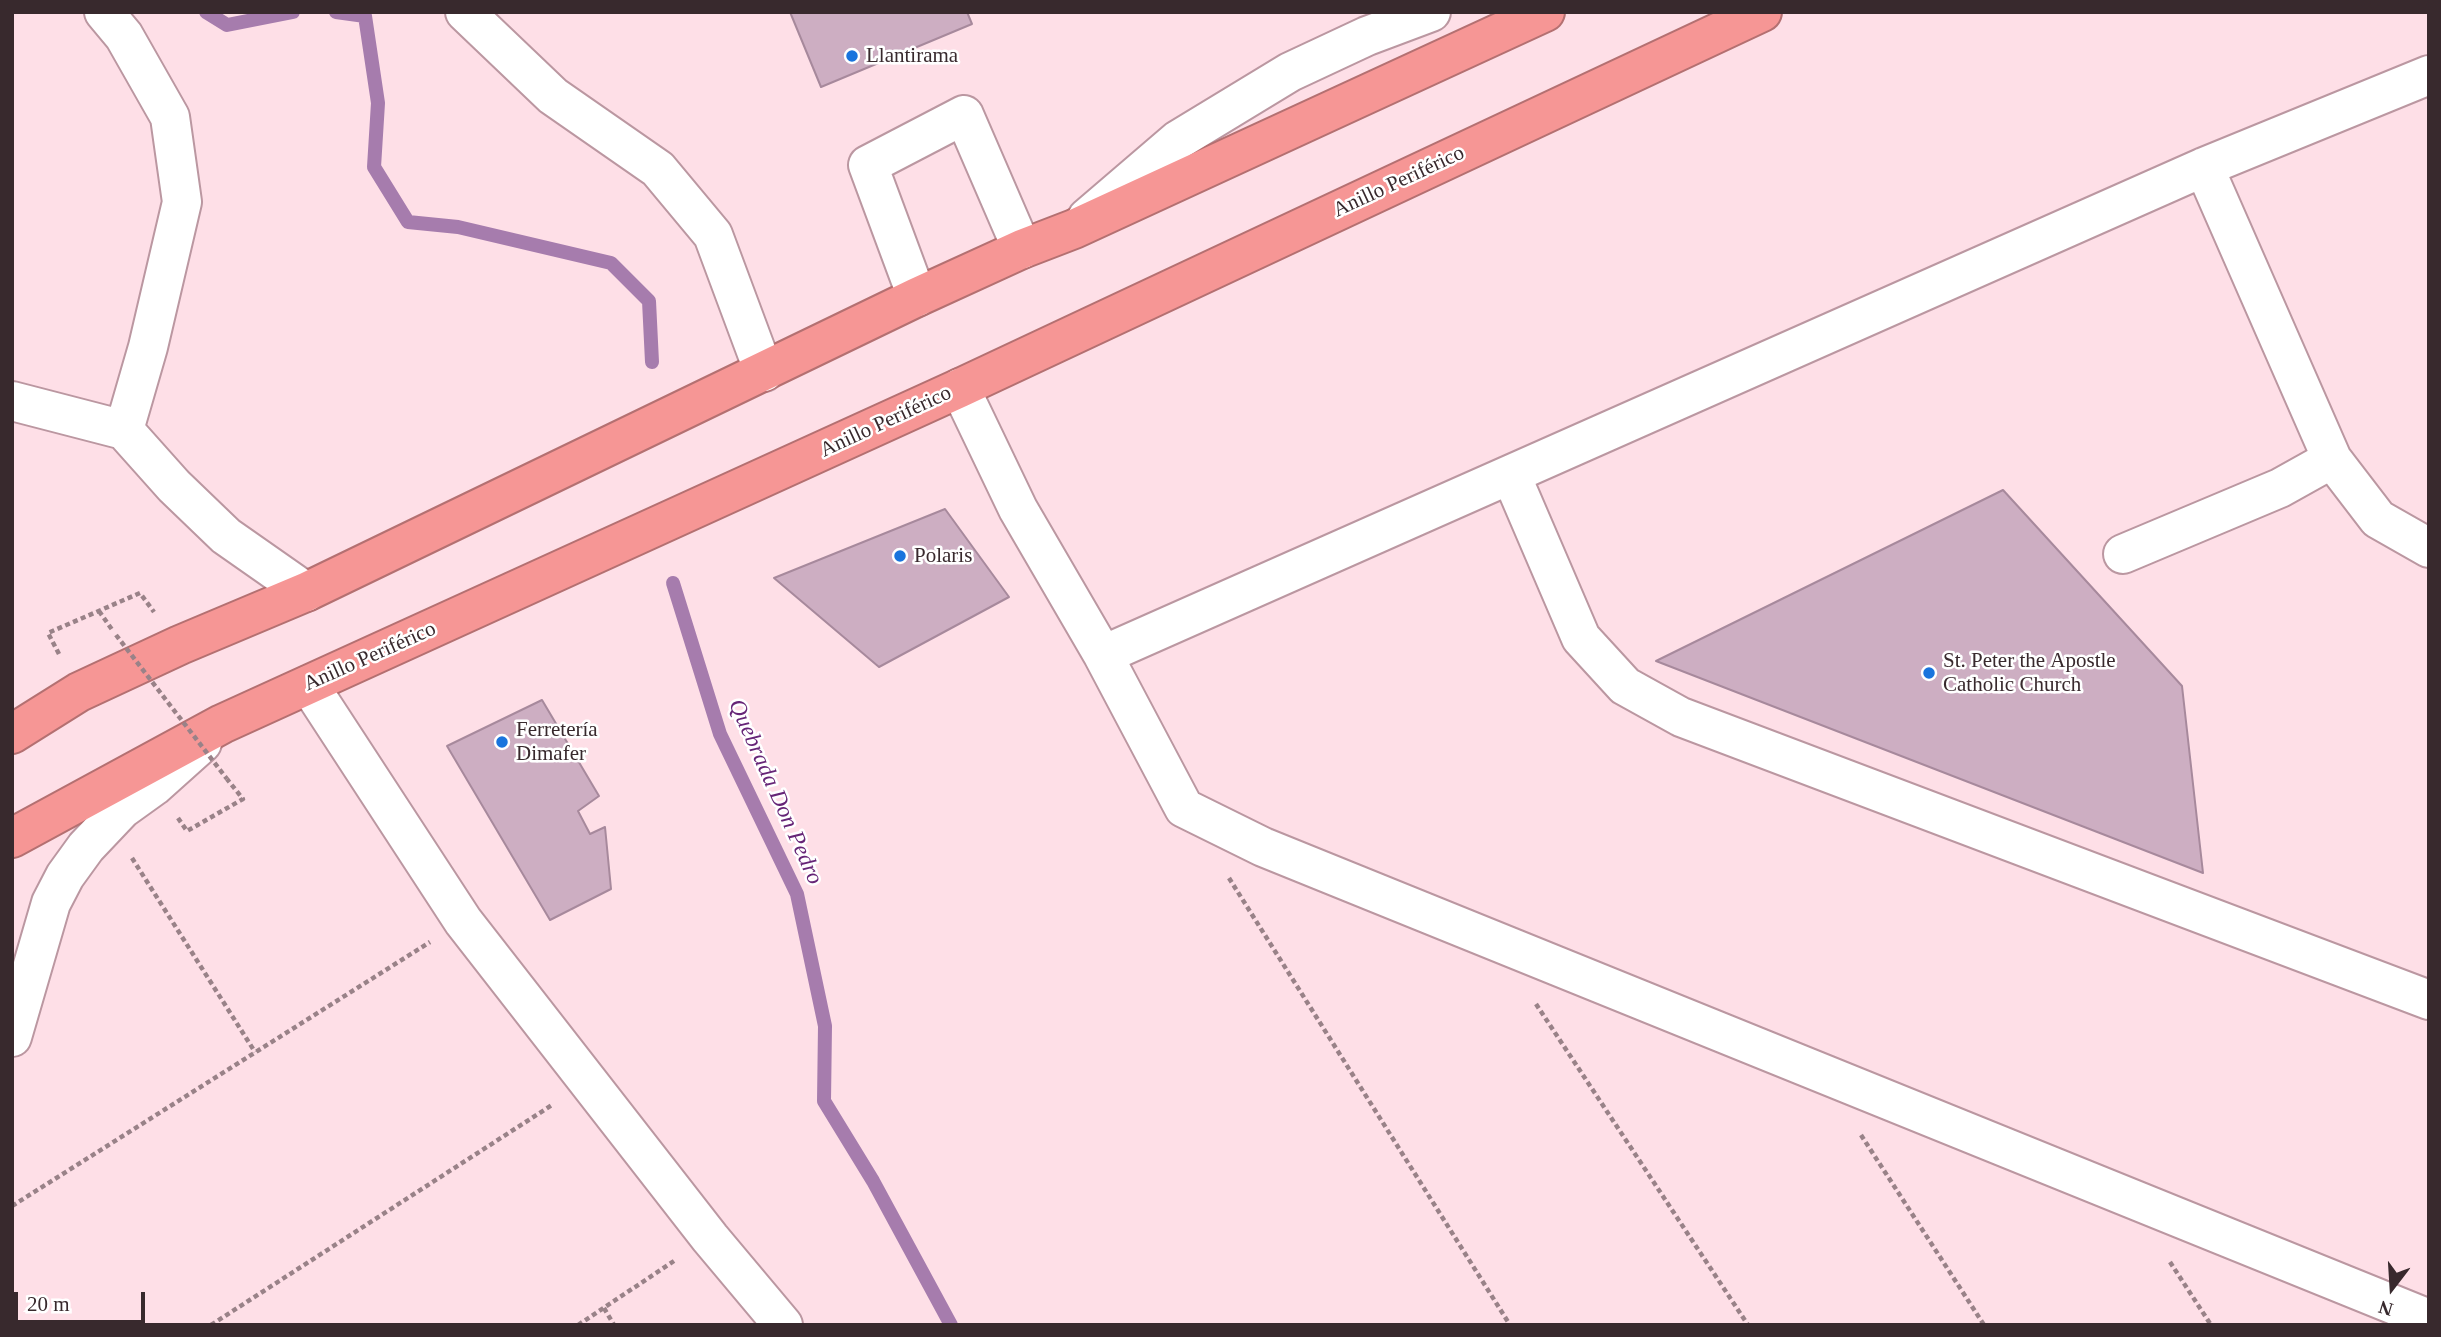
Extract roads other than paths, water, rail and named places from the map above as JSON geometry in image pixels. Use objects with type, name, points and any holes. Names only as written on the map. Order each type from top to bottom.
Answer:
[{"type":"highway","points":[[12,734],[79,692],[180,645],[306,592],[917,297],[1022,249],[1074,229],[1545,12]]},
{"type":"highway","name":"Anillo Periférico","points":[[12,838],[222,724],[960,388],[1762,12]]},
{"type":"street","points":[[104,12],[124,36],[170,117],[182,202],[148,347],[124,430]]},
{"type":"street","points":[[464,12],[553,96],[658,169],[713,235],[764,372]]},
{"type":"street","points":[[1074,229],[1178,140],[1290,72],[1367,36],[1431,12]]},
{"type":"street","points":[[1103,655],[2204,167],[2429,75]]},
{"type":"street","points":[[917,297],[868,166],[964,116],[1022,249]]},
{"type":"street","points":[[2204,167],[2332,459],[2378,520],[2429,548]]},
{"type":"street","points":[[960,388],[1018,509],[1103,655],[1185,808],[1263,847],[2429,1319]]},
{"type":"street","points":[[12,401],[124,430],[174,486],[226,536],[306,592]]},
{"type":"street","points":[[2123,554],[2280,488],[2332,459]]},
{"type":"street","points":[[1511,475],[1581,638],[1625,686],[1681,717],[2429,1000]]},
{"type":"street","points":[[309,685],[463,921],[710,1238],[783,1325]]},
{"type":"street","points":[[12,1037],[51,904],[65,876],[86,847],[122,809],[154,786],[222,724]]},
{"type":"waterway","name":"Quebrada Don Pedro","points":[[206,12],[227,25],[293,12]]},
{"type":"waterway","name":"Quebrada Don Pedro","points":[[336,12],[365,16],[378,103],[374,167],[408,222],[458,227],[611,263],[649,301],[652,362]]},
{"type":"waterway","name":"Quebrada Don Pedro","points":[[673,583],[720,734],[797,894],[825,1026],[824,1101],[873,1181],[951,1325]]},
{"type":"place","name":"Llantirama","points":[[852,56]]},
{"type":"place","name":"Polaris","points":[[900,556]]},
{"type":"place","name":"St. Peter the Apostle Catholic Church","points":[[1929,673]]},
{"type":"place","name":"Ferretería Dimafer","points":[[502,742]]}]
